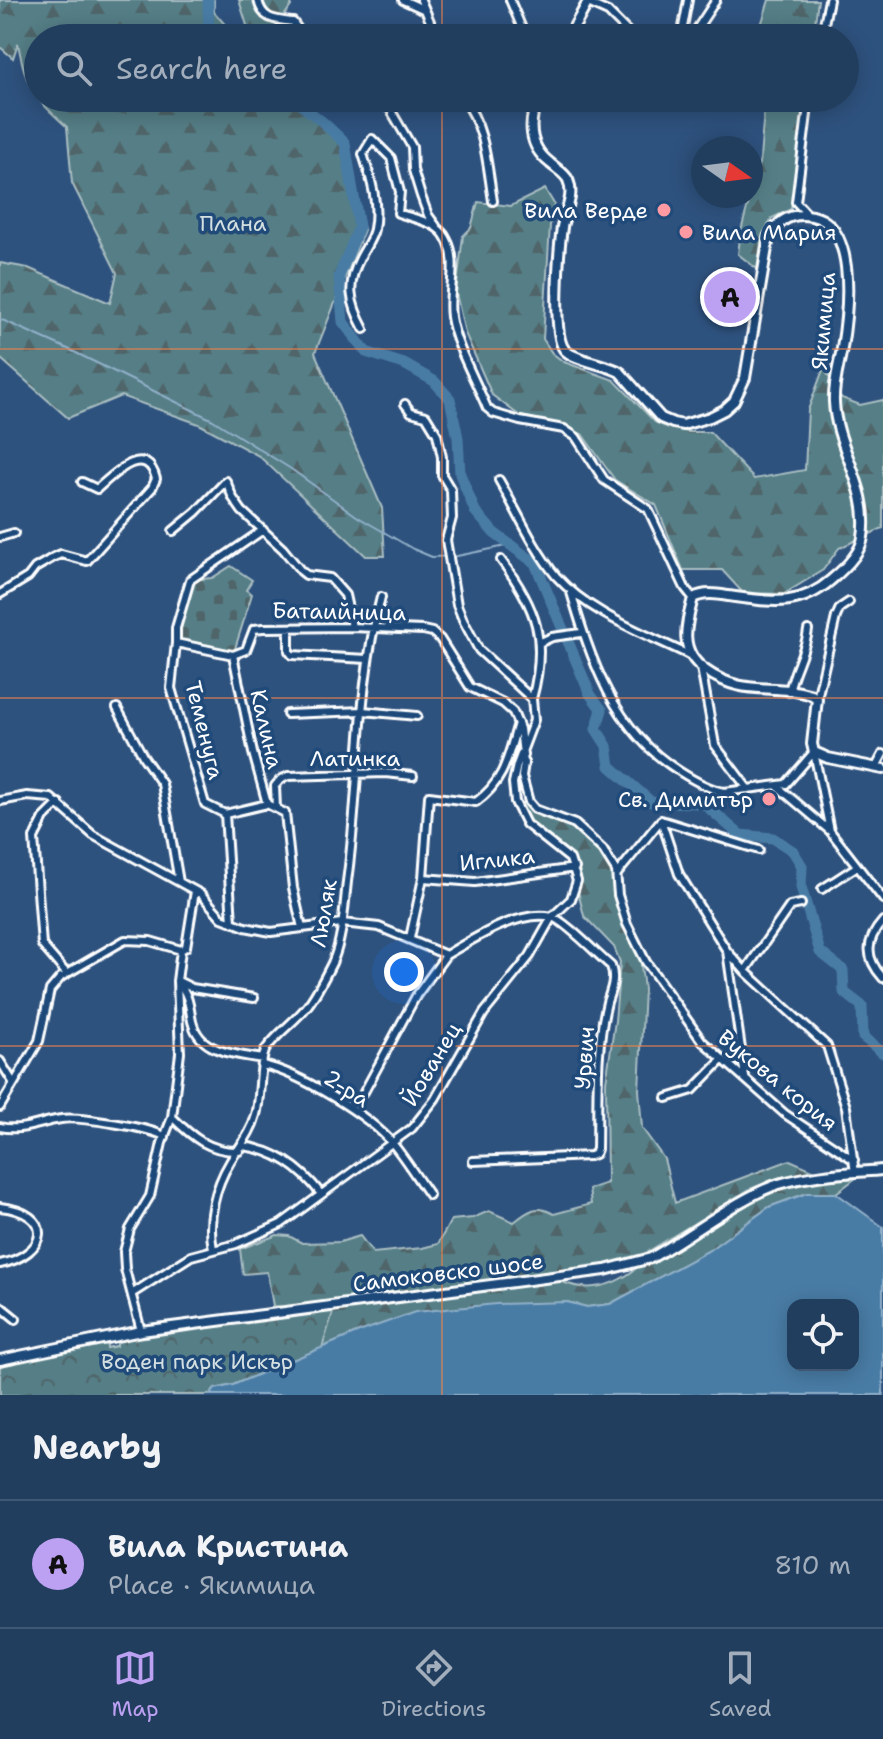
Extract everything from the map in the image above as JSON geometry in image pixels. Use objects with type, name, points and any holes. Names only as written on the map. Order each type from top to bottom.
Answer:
[{"type":"street","points":[[258,0],[261,11],[270,19],[294,24]]},
{"type":"street","points":[[403,0],[423,9]]},
{"type":"street","points":[[421,0],[430,24]]},
{"type":"street","points":[[510,0],[520,24]]},
{"type":"street","points":[[684,24],[688,0]]},
{"type":"street","points":[[700,24],[716,0]]},
{"type":"street","points":[[824,24],[829,0]]},
{"type":"street","points":[[576,24],[588,2],[608,12],[620,24]]},
{"type":"street","points":[[392,112],[412,147],[413,170],[428,215],[446,236],[453,263],[450,291],[453,328],[487,408],[493,413],[520,421],[564,429],[576,437],[604,480],[648,509],[685,588],[693,598],[686,625],[689,655]]},
{"type":"street","points":[[473,112],[483,136],[493,201]]},
{"type":"street","points":[[532,112],[533,143],[544,159],[567,178],[570,191],[563,225],[557,323],[564,349],[572,355],[620,372],[661,418],[683,425],[710,417],[734,401],[745,378],[769,236],[780,222],[793,216],[809,216]]},
{"type":"street","points":[[807,112],[796,202],[809,216]]},
{"type":"street","points":[[364,329],[349,292],[357,263],[373,232],[376,209],[363,154],[372,139],[391,158],[400,192],[398,213],[436,226]]},
{"type":"street","name":"Якимица","points":[[693,598],[710,593],[783,601],[808,597],[834,578],[863,541],[862,496],[836,420],[834,403],[846,323],[846,259],[836,230],[826,222],[809,216]]},
{"type":"street","points":[[405,404],[411,412],[426,416],[437,434],[442,475],[451,490],[452,518],[446,540],[457,605],[463,620],[479,650],[532,699]]},
{"type":"street","points":[[0,594],[28,577],[35,568],[61,554],[87,561],[152,488],[156,479],[154,470],[148,464],[139,462],[127,463],[97,489],[82,482]]},
{"type":"street","points":[[499,480],[548,565],[570,589],[597,609],[689,655],[701,668],[735,687],[807,693],[817,699]]},
{"type":"street","points":[[173,531],[226,481],[242,511],[306,575],[322,576],[345,595],[352,627]]},
{"type":"street","name":"Теменуга","points":[[225,814],[205,804],[171,688],[176,628],[190,580],[263,530]]},
{"type":"street","points":[[0,537],[14,533]]},
{"type":"street","points":[[501,560],[522,588],[541,642],[532,699],[534,720],[521,750],[513,783],[515,802],[526,824],[559,848],[575,868]]},
{"type":"street","points":[[570,589],[577,616],[577,633],[621,715],[640,741],[666,763],[714,790],[724,792],[777,786],[793,778],[814,752]]},
{"type":"street","name":"Люляк","points":[[262,1062],[267,1049],[308,1006],[333,960],[342,923],[368,659],[381,597]]},
{"type":"street","points":[[830,831],[812,744],[817,699],[836,617],[840,608],[849,602]]},
{"type":"street","points":[[577,616],[597,609]]},
{"type":"street","name":"Батаийница","points":[[233,655],[246,650],[254,629],[352,627],[432,632],[440,639],[464,681],[475,690],[503,703],[518,722]]},
{"type":"street","points":[[289,628],[289,651],[292,655],[368,659]]},
{"type":"street","points":[[789,692],[808,630]]},
{"type":"street","points":[[541,642],[577,633]]},
{"type":"street","name":"Теменуга","points":[[176,643],[233,655]]},
{"type":"street","name":"Калина","points":[[233,655],[267,804]]},
{"type":"street","points":[[701,668],[715,745],[748,789]]},
{"type":"street","points":[[117,708],[162,784],[179,882]]},
{"type":"street","points":[[287,714],[363,711],[417,716]]},
{"type":"street","points":[[518,722],[521,750]]},
{"type":"street","points":[[410,938],[423,878],[429,796],[476,802],[490,792],[502,774],[518,722]]},
{"type":"street","name":"Вукова кория","points":[[521,750],[524,790],[529,802],[535,809],[575,824],[603,850],[617,875],[618,895],[627,924],[646,962],[702,1041],[785,1114],[854,1160]]},
{"type":"street","points":[[814,752],[828,758],[880,768],[883,754]]},
{"type":"street","name":"Латинка","points":[[276,808],[275,786],[288,776],[413,776]]},
{"type":"street","points":[[777,786],[830,831],[883,899]]},
{"type":"street","points":[[0,801],[27,796],[51,798],[93,835],[195,891],[222,918],[232,922],[271,932],[342,923],[379,927],[446,955]]},
{"type":"street","points":[[59,803],[44,818],[34,838],[42,945],[66,973]]},
{"type":"street","points":[[232,922],[225,814],[267,804],[285,813],[293,888],[302,928]]},
{"type":"street","points":[[617,875],[661,820]]},
{"type":"street","points":[[661,820],[759,850]]},
{"type":"street","points":[[661,820],[679,874],[727,951],[827,1046],[846,1107],[855,1173]]},
{"type":"street","points":[[822,889],[856,867]]},
{"type":"street","name":"Иглика","points":[[423,878],[475,882],[575,868]]},
{"type":"street","name":"Йованец","points":[[133,1293],[180,1262],[272,1230],[412,1128],[435,1099],[471,1032],[530,956],[552,917],[571,899],[577,887],[575,868]]},
{"type":"street","points":[[0,1107],[39,1041],[50,990],[66,973],[125,940],[150,941],[181,950],[186,947],[195,891]]},
{"type":"street","points":[[745,971],[790,906],[801,904]]},
{"type":"street","points":[[364,1092],[416,996],[446,955],[506,923],[520,918],[552,917]]},
{"type":"street","name":"Урвич","points":[[473,1161],[595,1154],[600,1037],[613,988],[611,966],[552,917]]},
{"type":"street","points":[[883,921],[869,940],[868,953],[883,978]]},
{"type":"street","points":[[141,1331],[125,1269],[127,1239],[150,1196],[172,1117],[180,1053],[177,981],[181,950]]},
{"type":"street","points":[[727,951],[745,1077]]},
{"type":"street","points":[[177,981],[192,988],[254,998]]},
{"type":"street","name":"2-ра","points":[[177,981],[187,995],[193,1027],[203,1043],[262,1062],[336,1098],[392,1142],[429,1195]]},
{"type":"street","points":[[667,1098],[693,1090],[722,1060]]},
{"type":"street","points":[[0,1061],[13,1082]]},
{"type":"street","points":[[213,1249],[211,1227],[216,1192],[257,1113],[262,1062]]},
{"type":"street","points":[[172,1117],[207,1146],[218,1150],[241,1148],[269,1151],[282,1157],[321,1194]]},
{"type":"street","points":[[0,1127],[18,1129],[52,1120],[80,1118],[154,1130],[165,1137]]},
{"type":"street","name":"Самоковско шосе","points":[[0,1360],[141,1331],[358,1300],[560,1276],[636,1263],[651,1258],[778,1185],[883,1170]]},
{"type":"street","points":[[0,1207],[33,1217],[39,1228],[37,1242],[27,1254],[0,1264]]},
{"type":"street","points":[[0,1306],[16,1319]]},
{"type":"green space","points":[[0,0],[214,0],[214,12],[225,24],[24,24],[24,71],[18,43],[13,58],[0,47]]},
{"type":"green space","points":[[239,0],[292,0],[278,24],[247,24]]},
{"type":"green space","points":[[769,0],[818,0],[815,24],[761,24]]},
{"type":"green space","name":"Плана","points":[[51,112],[310,112],[345,143],[364,230],[315,353],[382,508],[385,556],[366,556],[259,456],[199,424],[121,396],[68,418],[0,358],[0,263],[28,268],[110,303],[117,273],[72,183],[67,127]]},
{"type":"green space","points":[[764,112],[804,112],[791,209],[772,218],[762,236],[757,269],[738,254],[747,208],[763,208]]},
{"type":"green space","points":[[545,189],[554,204],[543,339],[552,353],[564,362],[614,380],[655,422],[687,432],[710,432],[754,479],[805,470],[808,410],[824,367],[839,397],[860,405],[883,400],[883,528],[839,548],[823,570],[784,594],[743,593],[722,570],[683,570],[656,505],[615,480],[582,434],[520,416],[492,395],[465,333],[456,293],[463,236],[471,228],[478,202],[511,206]]},
{"type":"green space","points":[[231,566],[252,580],[246,590],[252,594],[233,655],[176,643],[176,628],[190,580],[212,578]]},
{"type":"green space","points":[[516,803],[529,804],[575,826],[603,851],[616,871],[618,896],[640,957],[644,989],[639,1090],[642,1128],[664,1159],[675,1203],[790,1160],[813,1170],[801,1176],[780,1177],[750,1189],[639,1257],[584,1269],[288,1307],[273,1306],[267,1272],[243,1274],[240,1249],[277,1235],[289,1236],[302,1243],[340,1242],[360,1236],[373,1253],[422,1248],[438,1244],[451,1220],[473,1218],[489,1211],[514,1222],[533,1210],[543,1209],[554,1214],[591,1204],[589,1189],[607,1183],[606,1082],[620,962],[614,947],[584,916],[570,859],[521,812]]},
{"type":"green space","points":[[856,1178],[836,1193],[807,1193],[769,1207],[708,1251],[610,1304],[587,1307],[567,1302],[359,1332],[233,1385],[215,1389],[210,1395],[0,1395],[0,1366],[106,1343],[107,1348],[117,1346],[117,1341],[155,1334],[558,1280],[579,1287],[610,1284],[767,1193],[807,1182]]},
{"type":"green space","name":"Воден парк Искър","points":[[334,1309],[322,1348],[233,1385],[215,1389],[210,1395],[0,1395],[0,1366],[106,1343],[107,1348],[117,1346],[117,1341]]},
{"type":"water","points":[[807,1193],[836,1193],[883,1227],[883,1395],[210,1395],[215,1389],[233,1385],[415,1312],[496,1304],[567,1302],[587,1307],[610,1304],[708,1251],[769,1207]]},
{"type":"waterway","points":[[208,0],[209,24]]},
{"type":"waterway","points":[[310,112],[345,143],[359,227],[339,276],[343,322],[366,352],[404,364],[434,381],[450,399],[458,438],[460,474],[475,511],[494,533],[535,563],[590,694],[602,710],[596,729],[607,746],[610,766],[651,802],[703,803],[740,835],[773,838],[793,851],[802,866],[801,887],[820,952],[843,970],[844,992],[862,1006],[863,1037],[883,1053]]},
{"type":"waterway","points":[[0,319],[213,420],[291,469],[358,517],[413,549],[432,557],[457,556],[511,545]]},
{"type":"place","name":"Вила Верде","points":[[664,210]]},
{"type":"place","name":"Вила Мария","points":[[686,232]]},
{"type":"place","name":"Вила Кристина","points":[[730,297]]},
{"type":"place","name":"Св. Димитър","points":[[769,799]]}]
